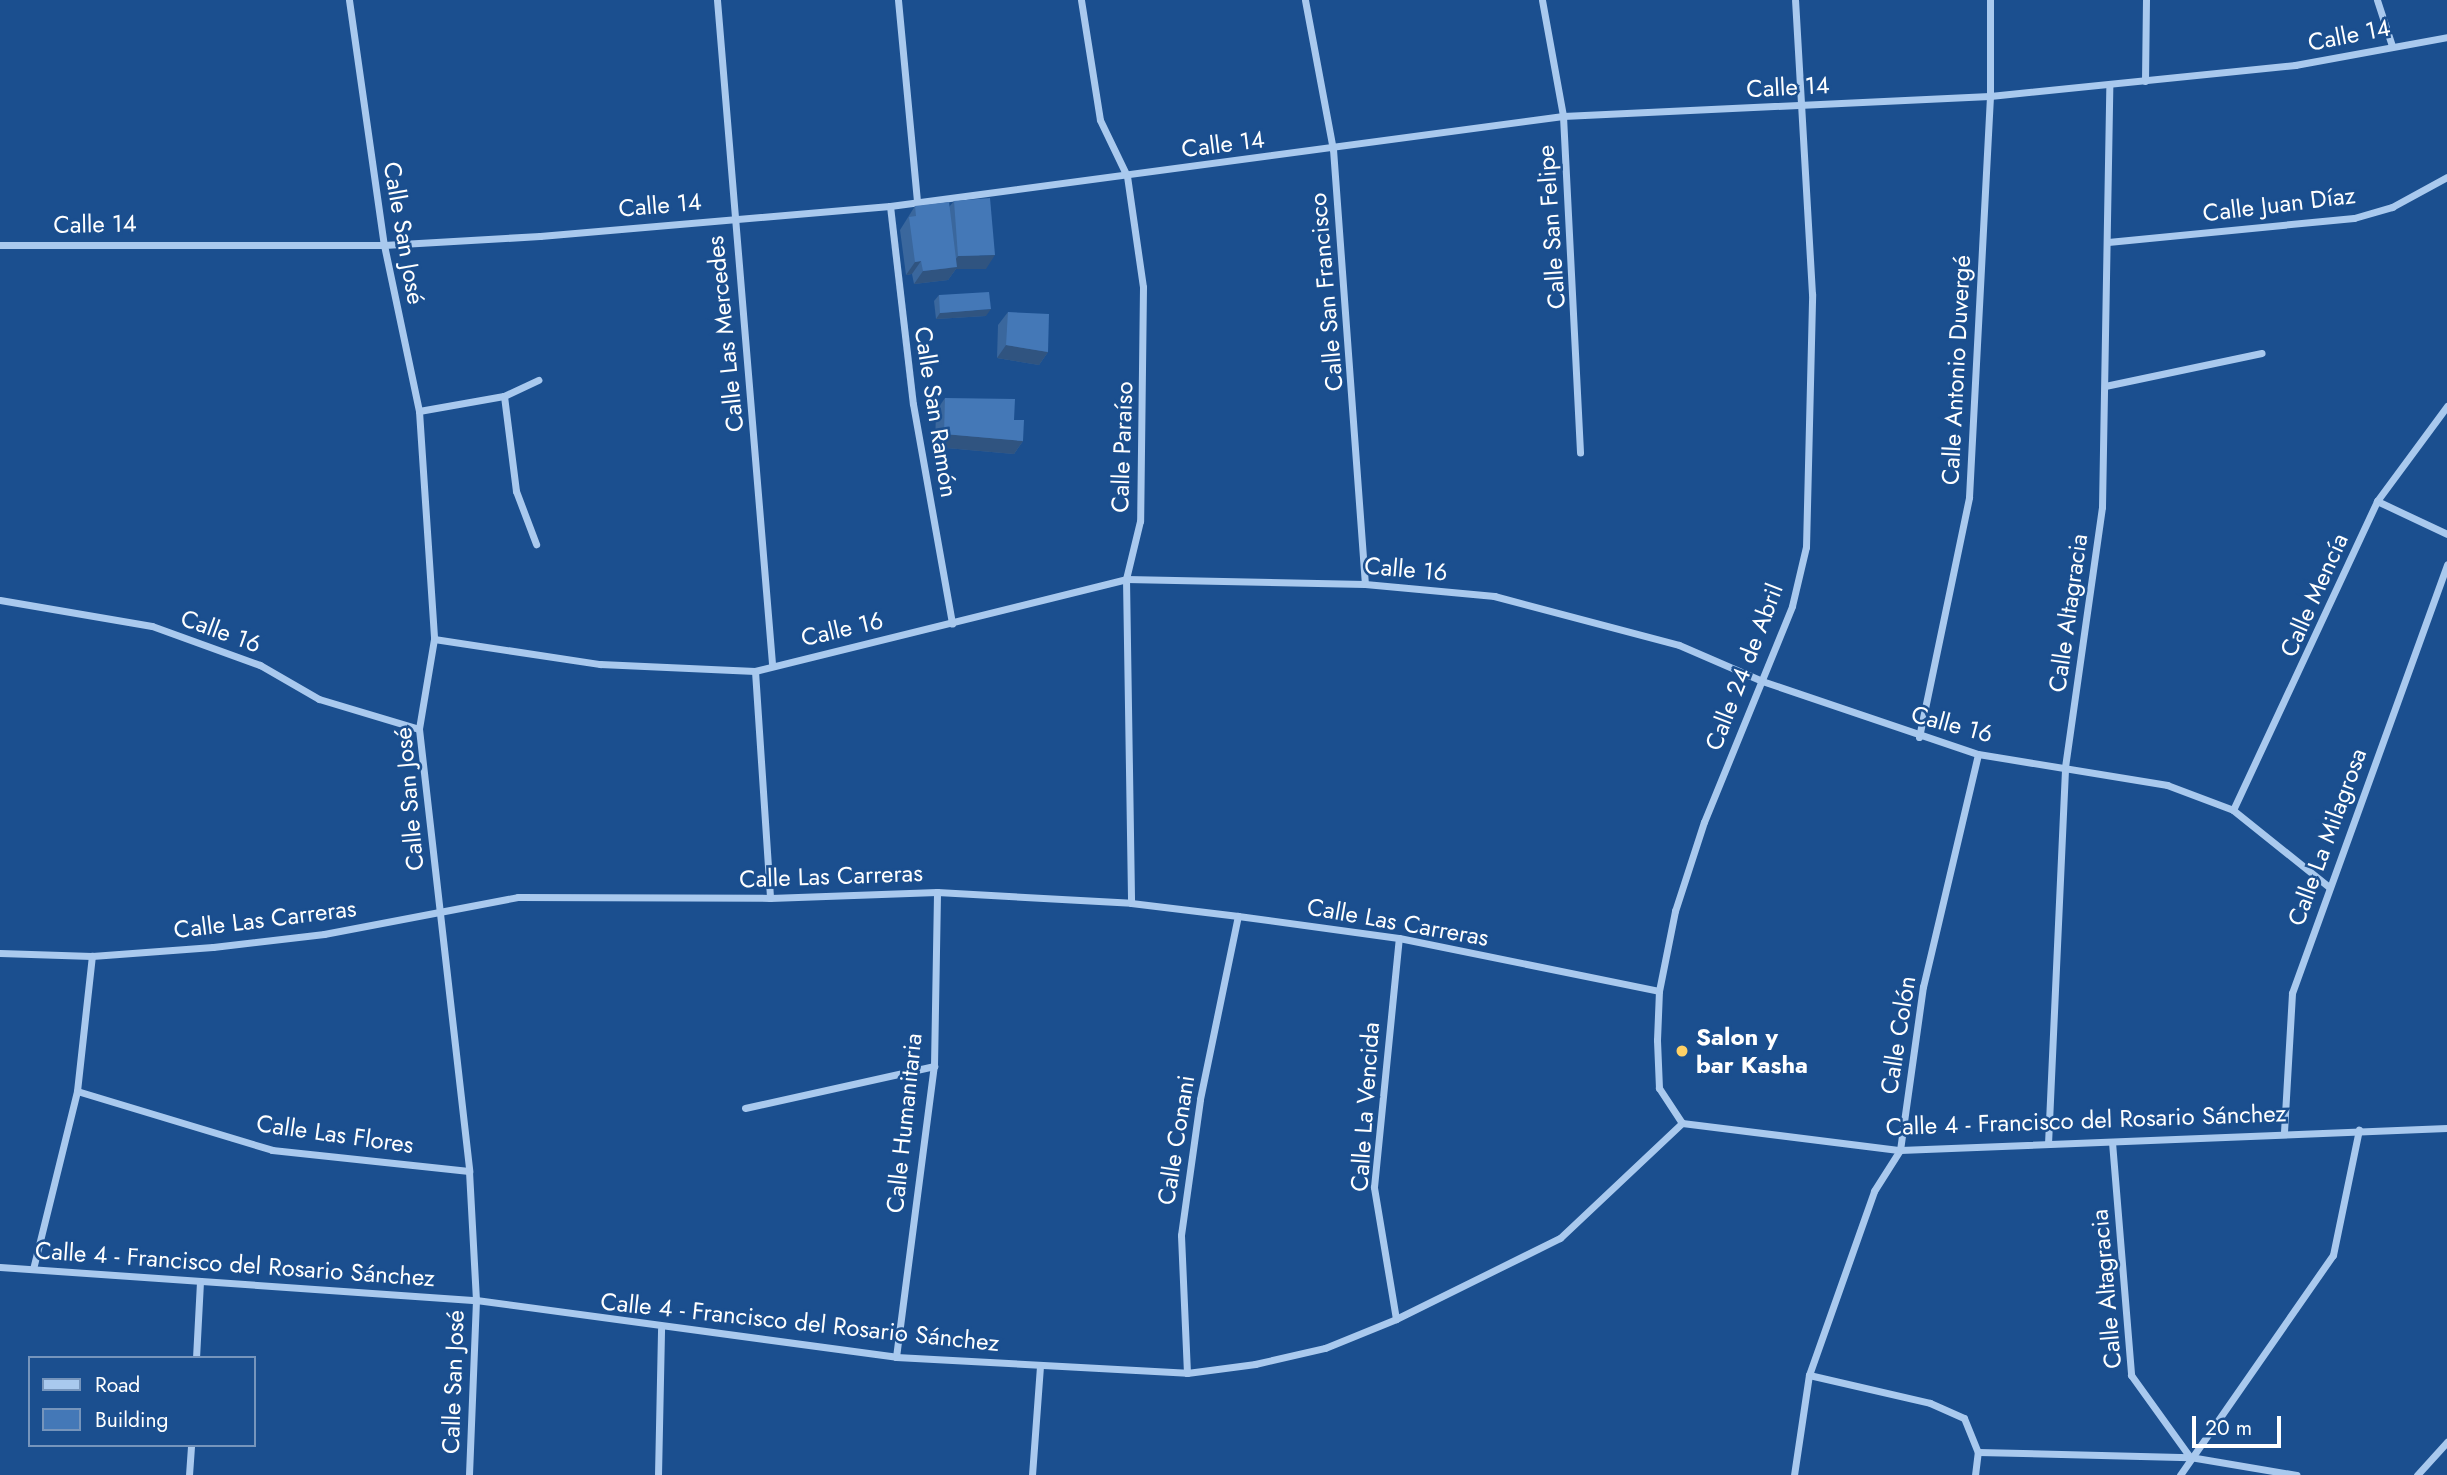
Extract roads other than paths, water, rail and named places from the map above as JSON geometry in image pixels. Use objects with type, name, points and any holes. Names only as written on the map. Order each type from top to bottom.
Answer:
[{"type":"street","name":"Calle San José","points":[[349,0],[384,245],[419,411],[434,639],[419,729],[468,1171],[476,1300],[469,1475]]},
{"type":"street","name":"Calle Las Mercedes","points":[[717,0],[732,217],[766,552],[772,664]]},
{"type":"street","points":[[898,0],[916,202]]},
{"type":"street","name":"Calle Paraíso","points":[[1081,0],[1100,120],[1115,159],[1128,176],[1143,287],[1144,452],[1140,521],[1126,579],[1131,903]]},
{"type":"street","name":"Calle San Francisco","points":[[1305,0],[1333,149],[1365,584]]},
{"type":"street","name":"Calle San Felipe","points":[[1542,0],[1563,116],[1580,453]]},
{"type":"street","name":"Calle 24 de Abril","points":[[1682,1123],[1659,1088],[1659,991],[1675,911],[1704,822],[1793,606],[1806,547],[1812,294],[1795,0]]},
{"type":"street","name":"Calle Antonio Duvergé","points":[[1919,737],[1969,497],[1990,96],[1990,0]]},
{"type":"street","points":[[2145,81],[2147,0]]},
{"type":"street","points":[[2377,0],[2392,47]]},
{"type":"street","name":"Calle 14","points":[[0,245],[384,245],[890,206],[1333,149],[1563,116],[1801,107],[1990,96],[2295,65],[2447,37]]},
{"type":"street","name":"Calle Altagracia","points":[[2048,1144],[2065,767],[2102,507],[2109,85]]},
{"type":"street","name":"Calle Juan Díaz","points":[[2108,242],[2354,218],[2392,207],[2447,177]]},
{"type":"street","name":"Calle San Ramón","points":[[890,206],[911,390],[952,624]]},
{"type":"street","points":[[2105,386],[2262,353]]},
{"type":"street","points":[[419,411],[504,396],[538,380]]},
{"type":"street","points":[[504,396],[516,491],[536,544]]},
{"type":"street","name":"Calle Mencía","points":[[2233,810],[2377,501],[2447,406]]},
{"type":"street","points":[[2377,501],[2447,534]]},
{"type":"street","name":"Calle La Milagrosa","points":[[2284,1132],[2292,993],[2447,564]]},
{"type":"street","name":"Calle 16","points":[[434,639],[600,664],[755,671],[772,664],[952,624],[1126,579],[1365,584],[1494,596],[1563,612],[1679,645],[1762,681],[1919,737],[1978,754],[2167,785],[2233,810],[2329,887]]},
{"type":"street","name":"Calle 16","points":[[0,600],[152,626],[260,665],[319,699],[419,729]]},
{"type":"street","points":[[755,671],[770,898]]},
{"type":"street","name":"Calle Colón","points":[[1794,1475],[1809,1375],[1874,1191],[1900,1150],[1923,987],[1978,754]]},
{"type":"street","name":"Calle Las Carreras","points":[[0,953],[92,956],[324,934],[441,915],[519,897],[770,898],[937,892],[1131,903],[1399,938],[1659,991]]},
{"type":"street","name":"Calle Humanitaria","points":[[896,1357],[933,1066],[937,892]]},
{"type":"street","name":"Calle Conani","points":[[1187,1373],[1181,1235],[1200,1099],[1238,916]]},
{"type":"street","name":"Calle La Vencida","points":[[1396,1319],[1374,1187],[1399,938]]},
{"type":"street","points":[[33,1269],[77,1091],[92,956]]},
{"type":"street","points":[[746,1108],[933,1066]]},
{"type":"street","name":"Calle Las Flores","points":[[77,1091],[272,1150],[468,1171]]},
{"type":"street","name":"Calle 4 - Francisco del Rosario Sánchez","points":[[0,1268],[476,1300],[661,1329],[896,1357],[1187,1373],[1255,1364],[1325,1348],[1396,1319],[1560,1238],[1682,1123],[1900,1150],[2284,1132],[2447,1128]]},
{"type":"street","points":[[2180,1475],[2333,1255],[2359,1130]]},
{"type":"street","name":"Calle Altagracia","points":[[2112,1142],[2131,1375],[2190,1457]]},
{"type":"street","points":[[196,1356],[201,1281]]},
{"type":"street","points":[[658,1475],[661,1329]]},
{"type":"street","points":[[1032,1475],[1040,1366]]},
{"type":"street","points":[[1809,1375],[1930,1403],[1964,1418],[1978,1452],[1975,1475]]},
{"type":"street","points":[[2417,1475],[2447,1442]]},
{"type":"street","points":[[189,1475],[191,1447]]},
{"type":"street","points":[[1978,1452],[2190,1457],[2296,1475]]},
{"type":"place","name":"Salon y bar Kasha","points":[[1682,1051]]}]
